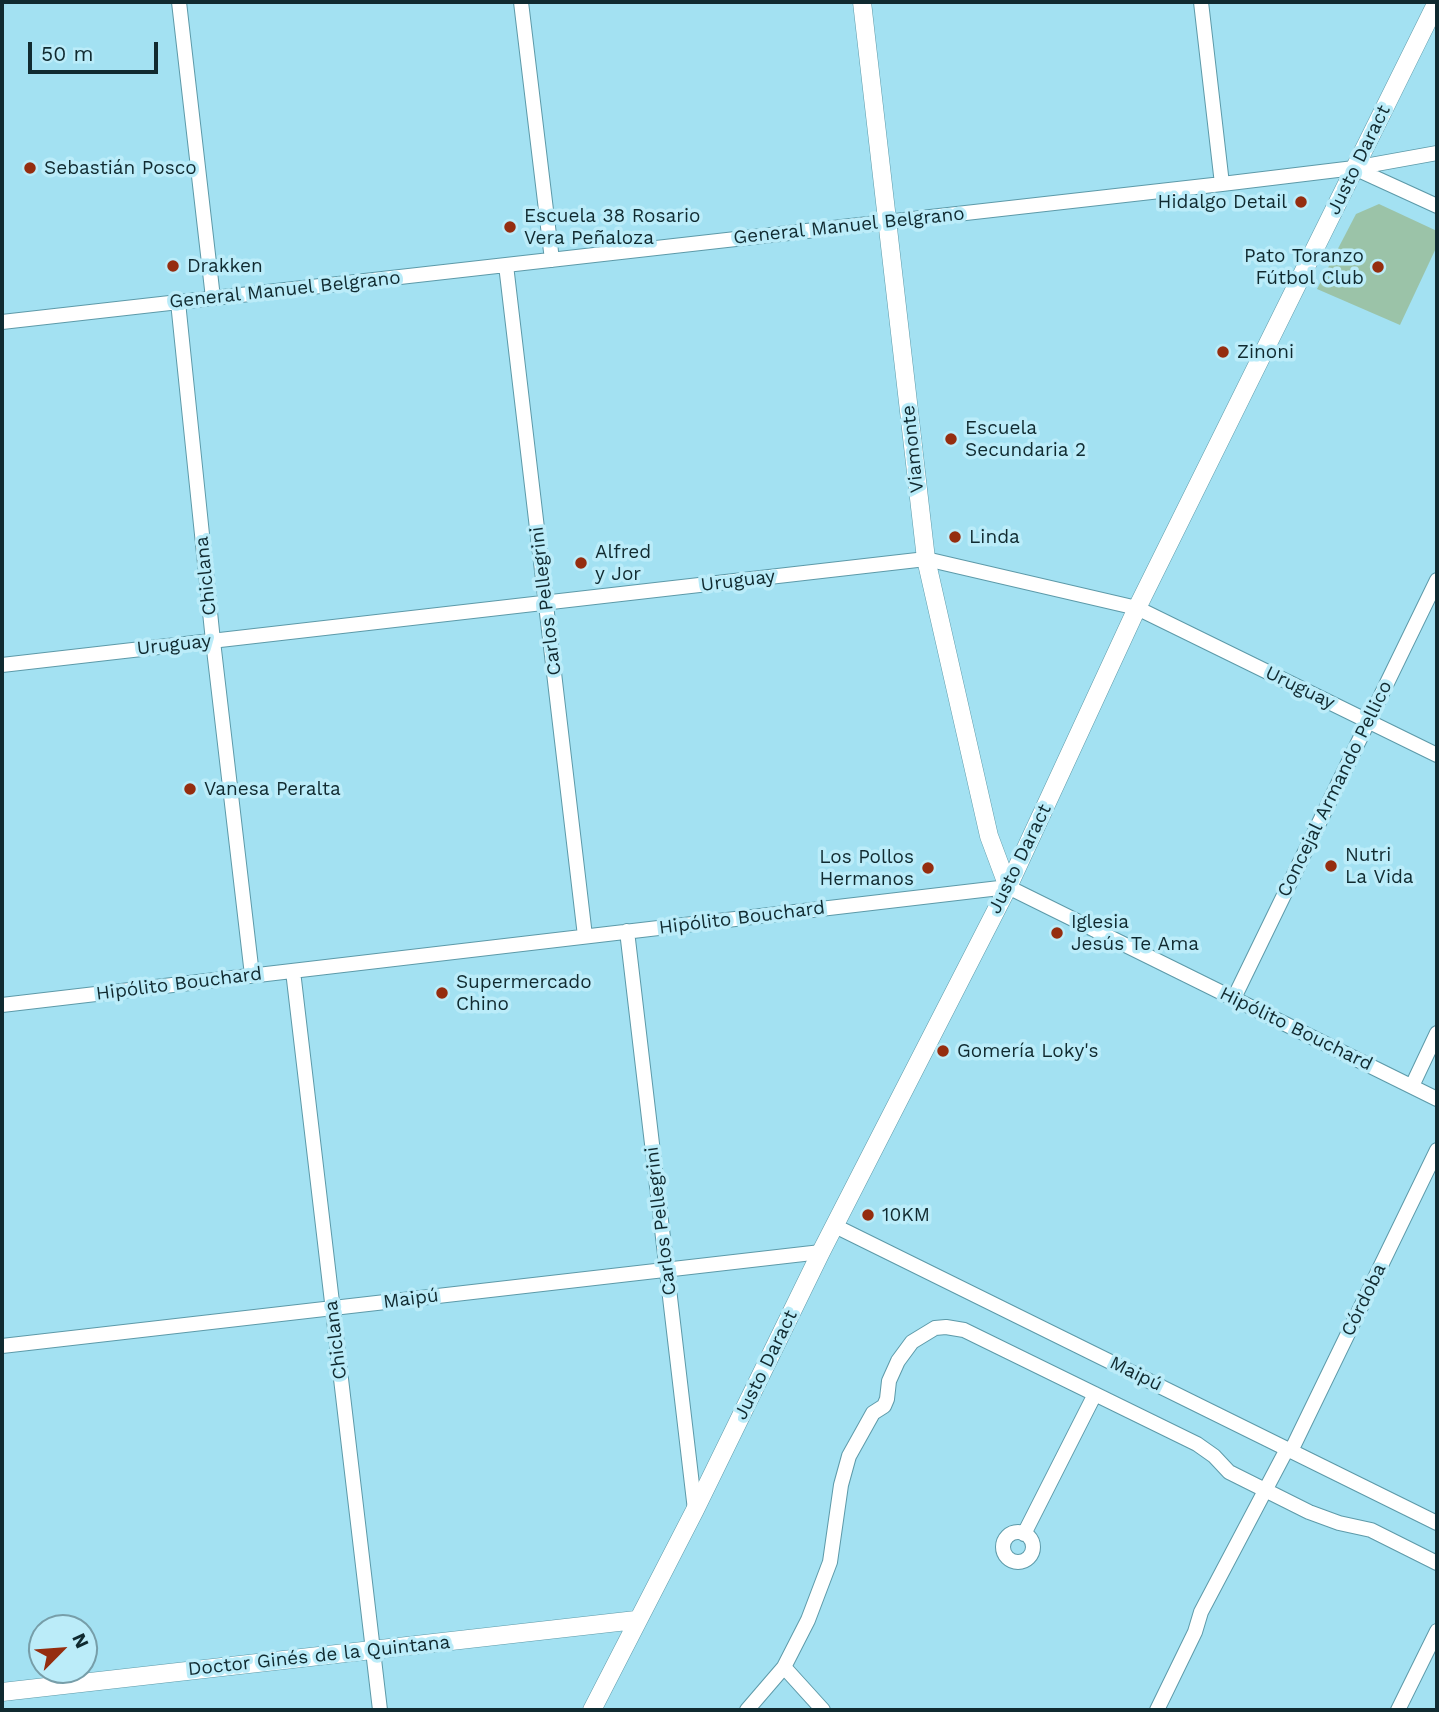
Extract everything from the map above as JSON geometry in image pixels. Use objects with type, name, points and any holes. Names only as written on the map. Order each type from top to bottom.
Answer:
[{"type":"street","points":[[179,2],[213,298]]},
{"type":"street","points":[[522,2],[552,260]]},
{"type":"street","name":"Viamonte","points":[[862,2],[926,559],[989,836],[1008,887]]},
{"type":"street","points":[[1201,2],[1222,184]]},
{"type":"street","name":"Justo Daract","points":[[592,1710],[695,1510],[821,1252],[1008,887],[1138,608],[1437,2]]},
{"type":"street","name":"General Manuel Belgrano","points":[[2,322],[1222,184],[1354,168],[1437,153]]},
{"type":"street","points":[[1354,168],[1437,206]]},
{"type":"street","name":"Carlos Pellegrini","points":[[506,265],[585,936]]},
{"type":"street","name":"Chiclana","points":[[178,302],[213,641],[252,975]]},
{"type":"street","name":"Uruguay","points":[[2,665],[926,559],[1138,608],[1437,755]]},
{"type":"street","name":"Concejal Armando Pellico","points":[[1234,998],[1437,580]]},
{"type":"street","name":"Hipólito Bouchard","points":[[2,1005],[1008,887],[1437,1098]]},
{"type":"street","name":"Carlos Pellegrini","points":[[627,931],[695,1510]]},
{"type":"street","name":"Chiclana","points":[[293,971],[380,1710]]},
{"type":"street","points":[[1412,1086],[1437,1033]]},
{"type":"street","name":"Córdoba","points":[[1157,1710],[1195,1632],[1201,1612],[1289,1450],[1437,1150]]},
{"type":"street","name":"Maipú","points":[[835,1226],[1437,1523]]},
{"type":"street","name":"Maipú","points":[[2,1346],[821,1252]]},
{"type":"street","points":[[747,1710],[784,1667],[808,1620],[830,1562],[841,1485],[849,1456],[873,1413],[884,1406],[889,1381],[898,1361],[912,1342],[935,1328],[964,1330],[1197,1444],[1214,1456],[1229,1472],[1309,1512],[1339,1523],[1371,1530],[1437,1563]]},
{"type":"street","points":[[1024,1534],[1095,1394]]},
{"type":"street","name":"Doctor Ginés de la Quintana","points":[[2,1692],[636,1620]]},
{"type":"street","points":[[1398,1710],[1437,1631]]},
{"type":"street","points":[[784,1667],[823,1710]]},
{"type":"green space","name":"Pato Toranzo Fútbol Club","points":[[1379,204],[1437,231],[1437,246],[1400,325],[1317,289],[1356,214]]},
{"type":"place","name":"Sebastián Posco","points":[[30,168]]},
{"type":"place","name":"Hidalgo Detail","points":[[1301,202]]},
{"type":"place","name":"Escuela 38 Rosario Vera Peñaloza","points":[[510,227]]},
{"type":"place","name":"Drakken","points":[[173,266]]},
{"type":"place","name":"Pato Toranzo Fútbol Club","points":[[1378,267]]},
{"type":"place","name":"Zinoni","points":[[1223,352]]},
{"type":"place","name":"Escuela Secundaria 2","points":[[951,439]]},
{"type":"place","name":"Linda","points":[[955,537]]},
{"type":"place","name":"Alfred y Jor","points":[[581,563]]},
{"type":"place","name":"Vanesa Peralta","points":[[190,789]]},
{"type":"place","name":"Nutri La Vida","points":[[1331,866]]},
{"type":"place","name":"Los Pollos Hermanos","points":[[928,868]]},
{"type":"place","name":"Iglesia Jesús Te Ama","points":[[1057,933]]},
{"type":"place","name":"Supermercado Chino","points":[[442,993]]},
{"type":"place","name":"Gomería Loky's","points":[[943,1051]]},
{"type":"place","name":"10KM","points":[[868,1215]]}]
